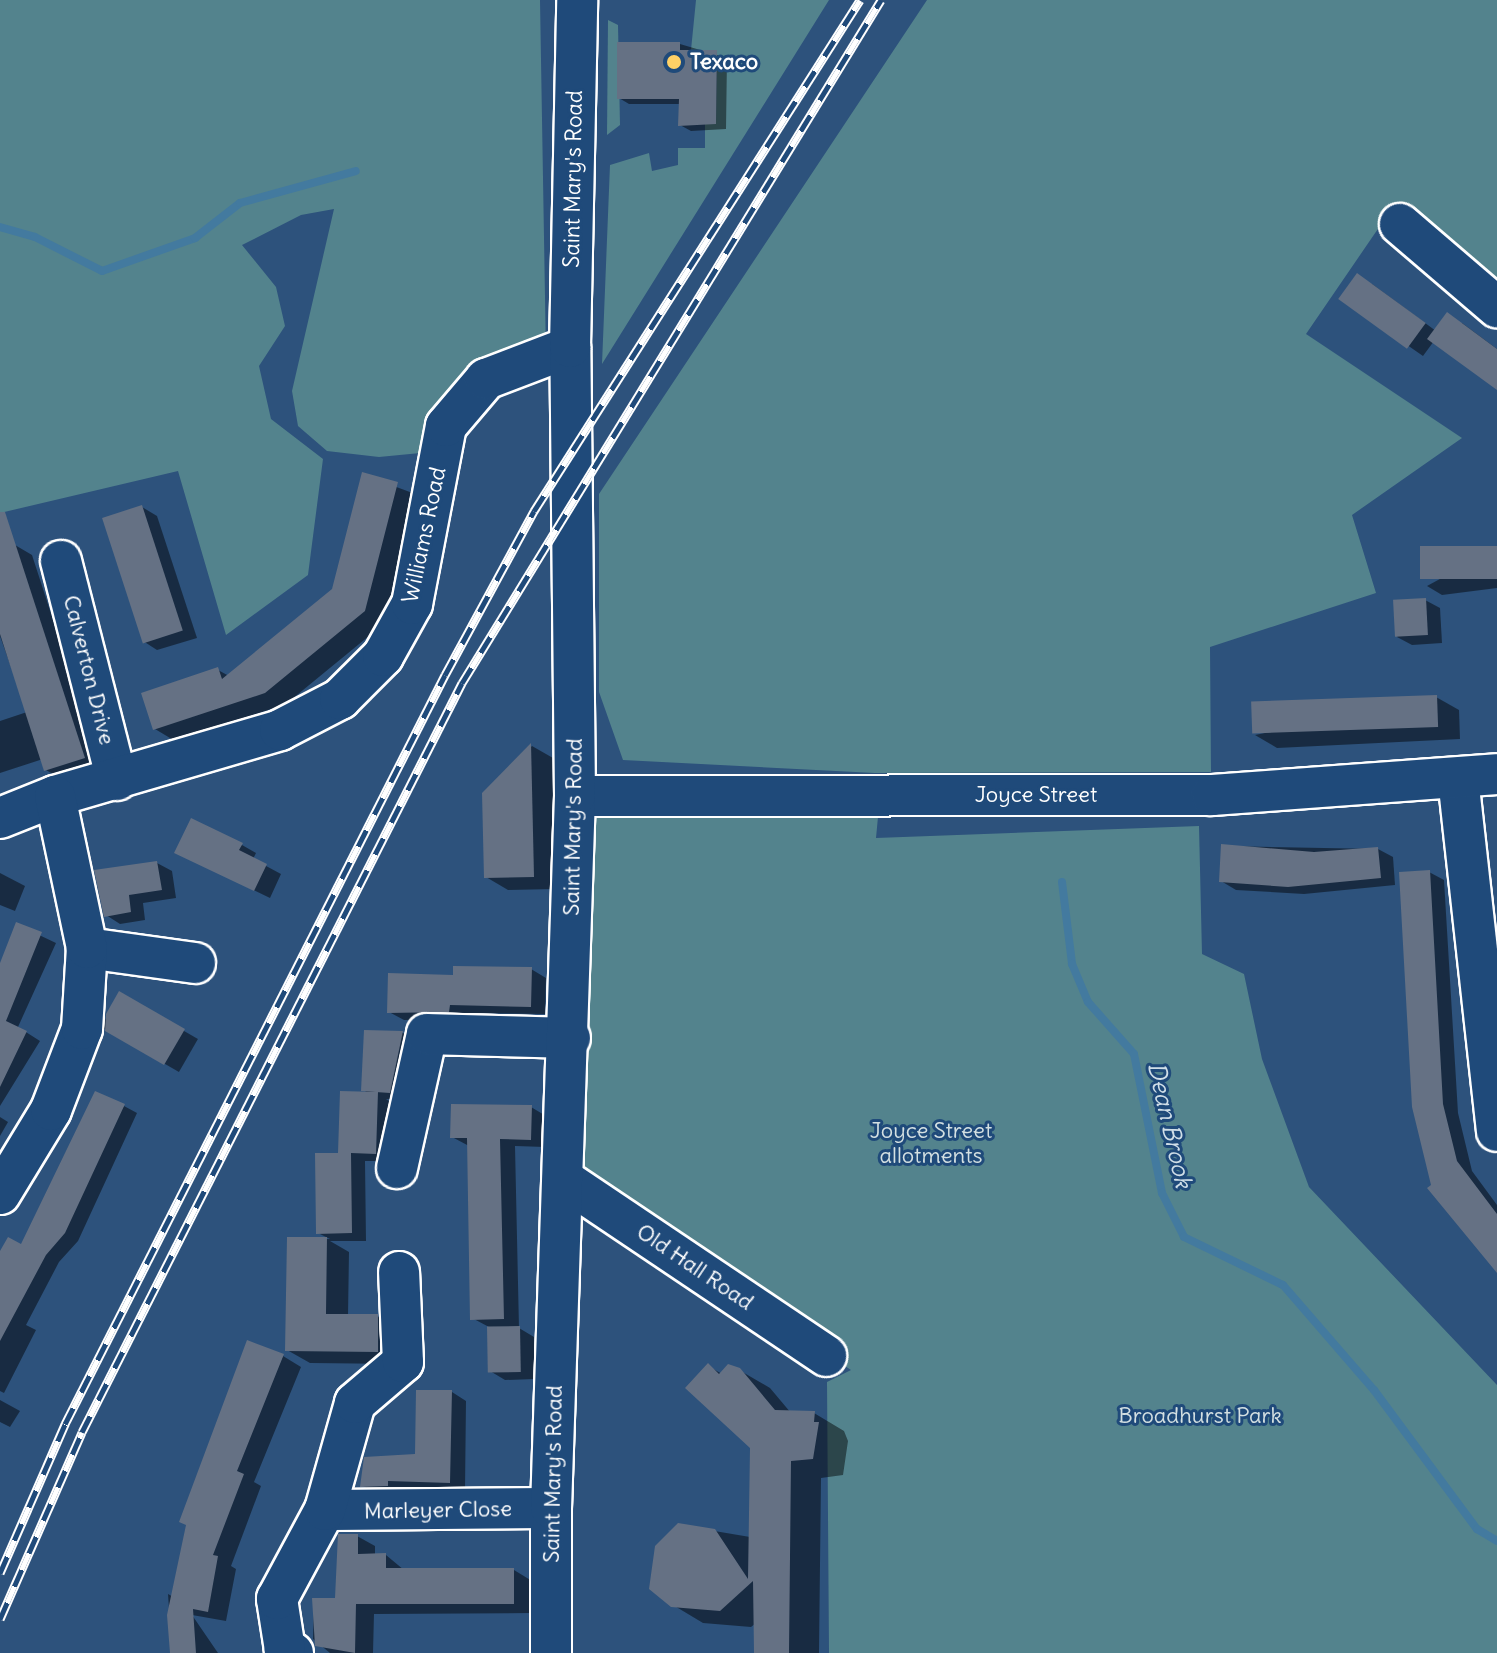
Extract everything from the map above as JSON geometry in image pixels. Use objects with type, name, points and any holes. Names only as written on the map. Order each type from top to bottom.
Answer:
[{"type":"street","name":"Saint Mary's Road","points":[[551,1653],[551,1508],[570,1038],[575,796],[570,347],[577,0]]},
{"type":"street","points":[[1400,224],[1497,307]]},
{"type":"street","name":"Williams Road","points":[[0,818],[55,796],[280,730],[340,699],[383,656],[412,604],[446,426],[486,379],[570,347]]},
{"type":"street","name":"Calverton Drive","points":[[61,561],[117,780]]},
{"type":"street","points":[[1478,776],[1497,1131]]},
{"type":"street","name":"Joyce Street","points":[[575,796],[1212,795],[1478,776]]},
{"type":"street","points":[[0,1194],[51,1110],[82,1029],[87,948],[55,796]]},
{"type":"street","points":[[87,948],[195,963]]},
{"type":"street","points":[[397,1168],[427,1034],[570,1038]]},
{"type":"street","name":"Old Hall Road","points":[[563,1179],[826,1356]]},
{"type":"street","points":[[293,1653],[285,1650],[277,1599],[325,1510],[355,1403],[403,1362],[399,1272]]},
{"type":"street","name":"Marleyer Close","points":[[325,1510],[551,1508]]},
{"type":"green space","points":[[0,0],[540,0],[546,356],[486,379],[441,451],[379,457],[327,451],[298,426],[292,391],[334,209],[301,215],[242,245],[276,287],[285,326],[259,366],[271,419],[323,459],[308,575],[226,635],[178,471],[0,513]]},
{"type":"green space","points":[[696,0],[829,0],[602,364],[610,165],[649,153],[652,171],[678,165],[678,148],[705,148],[705,124],[716,123],[717,50],[691,50]]},
{"type":"green space","points":[[927,0],[1497,0],[1497,282],[1395,204],[1306,334],[1462,438],[1352,515],[1376,593],[1210,647],[1211,772],[875,773],[623,760],[599,692],[599,494]]},
{"type":"green space","points":[[608,20],[618,25],[620,125],[607,135]]},
{"type":"green space","points":[[575,796],[880,796],[876,838],[1199,826],[1202,954],[1244,974],[1262,1059],[1309,1187],[1497,1385],[1497,1653],[829,1653],[827,1382],[851,1370],[563,1179]]},
{"type":"building","points":[[617,42],[680,42],[680,50],[717,50],[716,124],[678,126],[679,99],[617,99]]},
{"type":"building","points":[[1357,273],[1426,323],[1407,349],[1338,299]]},
{"type":"building","points":[[1447,312],[1497,349],[1497,390],[1427,339]]},
{"type":"building","points":[[362,472],[398,482],[365,611],[265,693],[153,730],[141,693],[218,667],[222,679],[332,589]]},
{"type":"building","points":[[142,505],[183,631],[143,644],[102,518]]},
{"type":"building","points":[[0,512],[5,512],[85,758],[44,771],[0,634]]},
{"type":"building","points":[[1420,546],[1497,546],[1497,579],[1420,579]]},
{"type":"building","points":[[1426,598],[1428,635],[1395,637],[1393,600]]},
{"type":"building","points":[[1437,695],[1438,727],[1252,733],[1251,701]]},
{"type":"building","points":[[531,743],[534,877],[484,878],[482,793]]},
{"type":"building","points":[[191,818],[243,843],[239,850],[267,864],[254,891],[174,853]]},
{"type":"building","points":[[1221,844],[1314,852],[1378,847],[1381,878],[1288,887],[1219,882]]},
{"type":"building","points":[[157,861],[162,890],[129,895],[131,912],[104,917],[94,870]]},
{"type":"building","points":[[1430,870],[1443,1104],[1457,1161],[1497,1214],[1497,1273],[1427,1188],[1431,1185],[1412,1107],[1399,872]]},
{"type":"building","points":[[16,922],[42,932],[6,1021],[27,1031],[0,1087],[0,963]]},
{"type":"building","points":[[453,966],[532,967],[531,1007],[450,1005],[449,1012],[387,1013],[388,973],[453,975]]},
{"type":"building","points":[[119,991],[185,1029],[164,1065],[105,1031],[106,1014]]},
{"type":"building","points":[[364,1030],[403,1031],[390,1093],[361,1091]]},
{"type":"building","points":[[95,1091],[125,1104],[65,1233],[46,1255],[0,1341],[0,1251],[8,1237],[21,1244]]},
{"type":"building","points":[[340,1091],[378,1092],[376,1154],[351,1153],[352,1233],[316,1234],[315,1153],[338,1153]]},
{"type":"building","points":[[451,1104],[532,1105],[531,1140],[500,1139],[504,1319],[470,1320],[467,1138],[450,1138]]},
{"type":"building","points":[[287,1237],[327,1237],[326,1314],[378,1314],[378,1352],[285,1351]]},
{"type":"building","points":[[520,1326],[521,1372],[488,1373],[487,1327]]},
{"type":"building","points":[[247,1340],[284,1354],[237,1471],[244,1474],[213,1555],[218,1556],[208,1612],[193,1609],[196,1653],[170,1653],[167,1615],[186,1525],[179,1522]]},
{"type":"building","points":[[708,1363],[719,1374],[728,1364],[740,1368],[775,1410],[815,1411],[814,1422],[819,1422],[813,1459],[791,1461],[789,1653],[754,1653],[753,1581],[720,1611],[671,1607],[649,1589],[655,1546],[678,1523],[715,1529],[748,1579],[750,1448],[685,1388]]},
{"type":"building","points":[[416,1390],[452,1390],[450,1483],[388,1481],[388,1486],[360,1487],[364,1457],[415,1454]]},
{"type":"building","points":[[338,1534],[358,1534],[358,1554],[386,1553],[386,1568],[514,1568],[514,1604],[356,1604],[355,1653],[315,1646],[312,1598],[335,1598]]},
{"type":"waterway","points":[[0,227],[35,237],[102,271],[195,238],[240,203],[356,171]]},
{"type":"waterway","name":"Dean Brook","points":[[1062,882],[1072,964],[1088,1002],[1134,1054],[1162,1193],[1184,1237],[1283,1285],[1374,1390],[1477,1529],[1497,1541]]},
{"type":"railway","points":[[0,1573],[65,1424],[445,675],[534,511],[860,0]]},
{"type":"railway","points":[[0,1619],[82,1432],[462,683],[881,0]]},
{"type":"place","name":"Texaco","points":[[674,62]]},
{"type":"park label","name":"Joyce Street allotments","points":[[931,1142]]},
{"type":"park label","name":"Broadhurst Park","points":[[1200,1416]]}]
